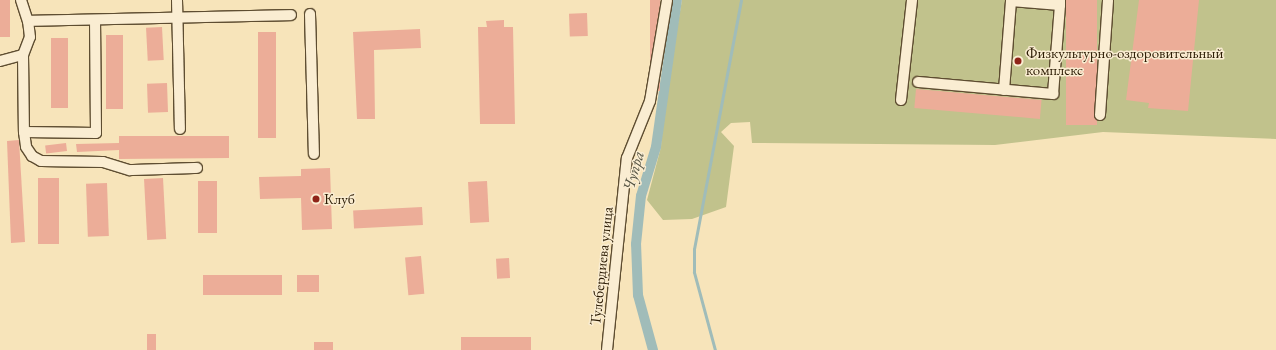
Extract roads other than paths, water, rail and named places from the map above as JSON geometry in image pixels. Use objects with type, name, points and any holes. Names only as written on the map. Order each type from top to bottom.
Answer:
[{"type":"street","points":[[21,0],[28,21],[30,38],[23,55],[24,132],[26,147],[32,156],[41,161],[103,162],[130,170],[197,168]]},
{"type":"street","points":[[177,0],[180,129]]},
{"type":"street","name":"Тулебердиева улица","points":[[607,350],[627,158],[650,101],[667,0]]},
{"type":"street","points":[[901,100],[912,0]]},
{"type":"street","points":[[1100,115],[1108,0]]},
{"type":"street","points":[[918,82],[1004,90],[1053,94],[1060,2],[1011,1],[1004,90]]},
{"type":"street","points":[[310,14],[314,154]]},
{"type":"street","points":[[28,21],[291,15]]},
{"type":"street","points":[[24,132],[96,133],[95,20]]},
{"type":"street","points":[[0,61],[23,55]]},
{"type":"waterway","name":"Чупра","points":[[653,350],[638,295],[636,244],[641,196],[656,147],[677,0]]},
{"type":"waterway","points":[[715,350],[694,272],[694,249],[741,0]]},
{"type":"place","name":"Физкультурно-оздоровительный комплекс","points":[[1018,61]]},
{"type":"place","name":"Клуб","points":[[316,199]]}]
